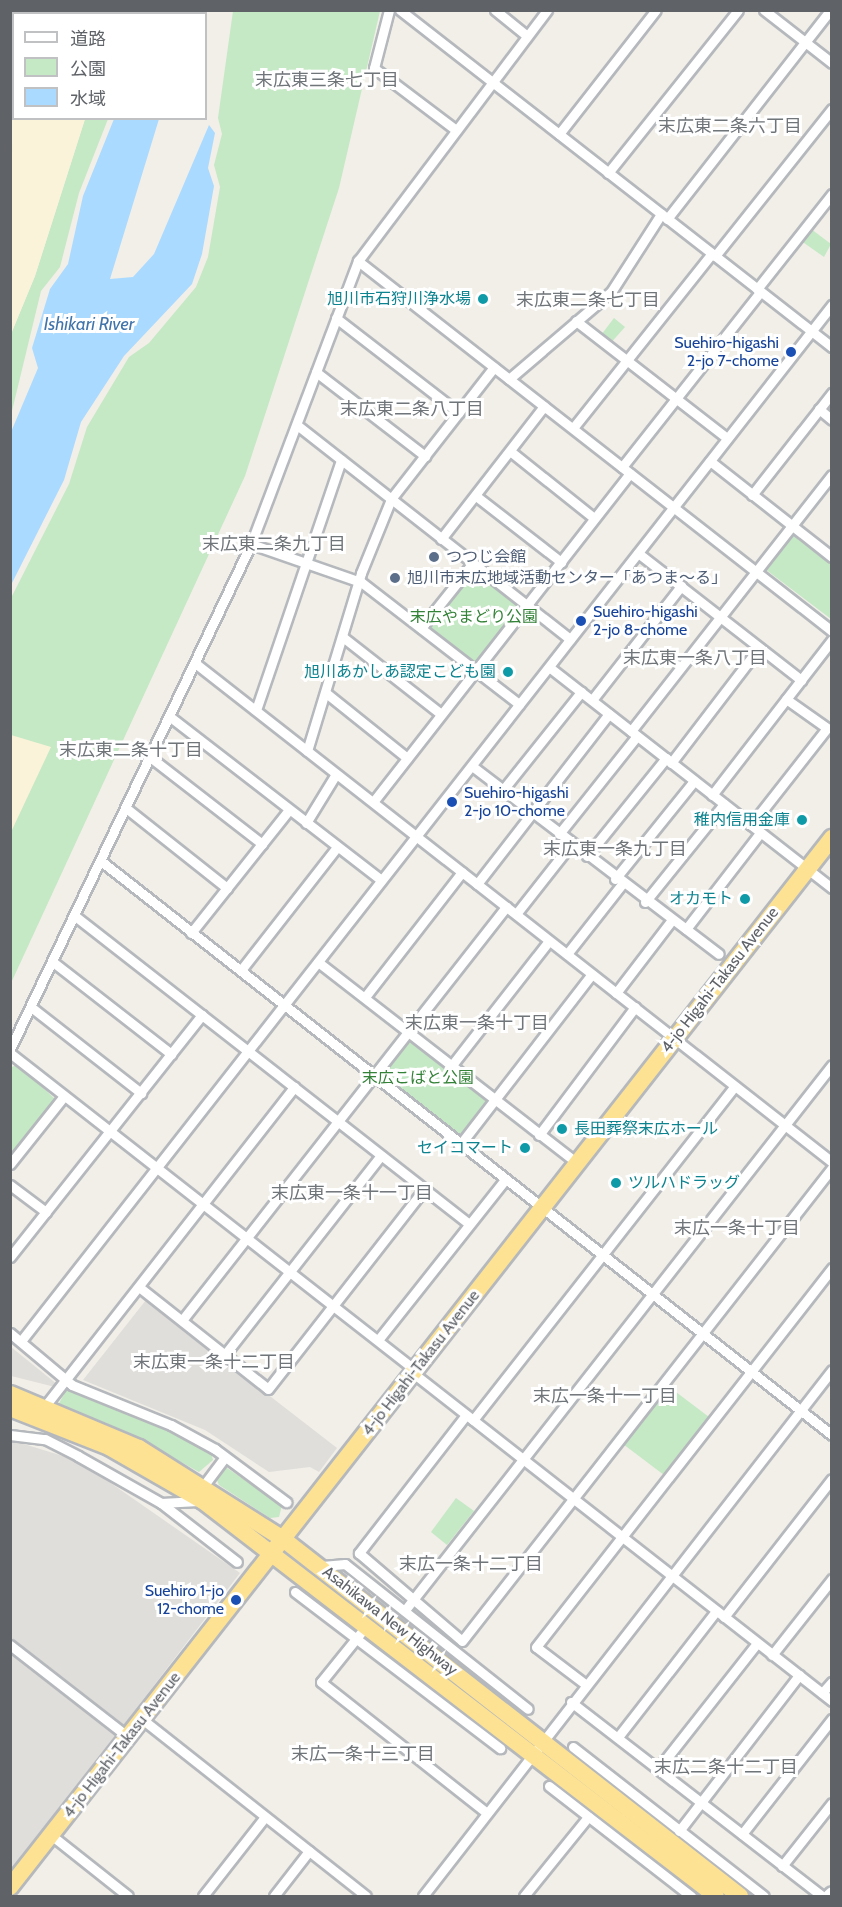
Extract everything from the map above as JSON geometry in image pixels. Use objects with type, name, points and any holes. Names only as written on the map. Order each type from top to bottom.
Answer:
[{"type":"highway","name":"4-jo Higahi-Takasu Avenue","points":[[12,1882],[831,838]]},
{"type":"highway","name":"Asahikawa New Highway","points":[[10,1394],[42,1412],[139,1448],[278,1545],[487,1728],[587,1767],[742,1892]]},
{"type":"highway","name":"Asahikawa New Highway","points":[[10,1408],[42,1412]]},
{"type":"highway","name":"Asahikawa New Highway","points":[[278,1545],[322,1566],[537,1747],[588,1810],[716,1896]]},
{"type":"street","points":[[389,10],[374,68],[456,130]]},
{"type":"street","points":[[400,10],[831,347]]},
{"type":"street","points":[[495,10],[527,36]]},
{"type":"street","points":[[547,10],[491,81],[358,261],[251,544],[10,1051],[64,1096],[378,1340],[523,1460],[831,1701]]},
{"type":"street","points":[[559,134],[656,10]]},
{"type":"street","points":[[608,173],[738,10]]},
{"type":"street","points":[[764,10],[831,63]]},
{"type":"street","points":[[509,379],[611,292],[664,217],[830,10]]},
{"type":"street","points":[[573,428],[831,110]]},
{"type":"street","points":[[373,802],[561,562],[676,398],[831,194]]},
{"type":"street","points":[[358,261],[831,631]]},
{"type":"street","points":[[21,1341],[831,305]]},
{"type":"street","points":[[336,318],[459,413]]},
{"type":"street","points":[[576,321],[728,438]]},
{"type":"street","points":[[307,751],[361,582],[391,499],[494,366]]},
{"type":"street","points":[[316,372],[425,456]]},
{"type":"street","points":[[752,495],[831,393]]},
{"type":"street","points":[[441,539],[544,406]]},
{"type":"street","points":[[819,409],[831,420]]},
{"type":"street","points":[[297,425],[570,639]]},
{"type":"street","points":[[510,451],[594,518]]},
{"type":"street","points":[[256,711],[341,460]]},
{"type":"street","points":[[710,461],[831,557]]},
{"type":"street","points":[[559,834],[721,617],[831,475]]},
{"type":"street","points":[[476,496],[561,562]]},
{"type":"street","points":[[251,544],[361,582],[519,704]]},
{"type":"street","points":[[638,553],[801,680]]},
{"type":"street","points":[[421,628],[472,564]]},
{"type":"street","points":[[592,700],[681,586]]},
{"type":"street","points":[[344,638],[441,714]]},
{"type":"street","points":[[712,795],[831,640]]},
{"type":"street","points":[[587,856],[669,761],[759,648]]},
{"type":"street","points":[[195,663],[831,1162]]},
{"type":"street","points":[[549,667],[831,888]]},
{"type":"street","points":[[502,791],[581,692]]},
{"type":"street","points":[[326,693],[407,758]]},
{"type":"street","points":[[751,825],[827,728],[786,699]]},
{"type":"street","points":[[477,884],[530,812],[609,714]]},
{"type":"street","points":[[169,716],[381,880]]},
{"type":"street","points":[[150,757],[262,844]]},
{"type":"street","points":[[472,766],[645,902],[719,954]]},
{"type":"street","points":[[306,823],[336,774]]},
{"type":"street","points":[[567,954],[694,781]]},
{"type":"street","points":[[645,902],[724,804]]},
{"type":"street","points":[[126,808],[227,888]]},
{"type":"street","points":[[191,933],[289,810]]},
{"type":"street","points":[[686,929],[760,832]]},
{"type":"street","points":[[516,914],[571,844]]},
{"type":"street","points":[[241,970],[337,847]]},
{"type":"street","points":[[100,861],[241,970],[283,1007],[372,1078],[831,1435]]},
{"type":"street","points":[[365,997],[462,872]]},
{"type":"street","points":[[183,1319],[506,907]]},
{"type":"street","points":[[75,916],[468,1223]]},
{"type":"street","points":[[616,993],[671,921]]},
{"type":"street","points":[[452,1065],[549,940]]},
{"type":"street","points":[[53,962],[171,1054]]},
{"type":"street","points":[[318,962],[577,1163]]},
{"type":"street","points":[[459,1146],[592,974]]},
{"type":"street","points":[[31,1007],[141,1093]]},
{"type":"street","points":[[539,1135],[635,1007]]},
{"type":"street","points":[[10,1257],[202,1015]]},
{"type":"street","points":[[405,1610],[831,1065]]},
{"type":"street","points":[[735,1086],[602,1255],[359,1553],[462,1641],[831,1168]]},
{"type":"street","points":[[33,1438],[42,1412],[65,1379],[294,1087]]},
{"type":"street","points":[[10,1164],[64,1096]]},
{"type":"street","points":[[226,1353],[381,1155]]},
{"type":"street","points":[[378,1340],[468,1223],[504,1181]]},
{"type":"street","points":[[10,1185],[46,1212]]},
{"type":"street","points":[[139,1287],[183,1319],[268,1389],[424,1189]]},
{"type":"street","points":[[585,1684],[536,1647],[831,1268]]},
{"type":"street","points":[[10,1333],[65,1379],[171,1425],[225,1457],[286,1502]]},
{"type":"street","points":[[423,1896],[571,1702],[831,1370]]},
{"type":"street","points":[[10,1435],[33,1438],[161,1503],[237,1562]]},
{"type":"street","points":[[161,1503],[204,1493],[225,1457]]},
{"type":"street","points":[[618,1737],[831,1479]]},
{"type":"street","points":[[322,1566],[345,1564],[528,1709]]},
{"type":"street","points":[[772,1655],[831,1579]]},
{"type":"street","points":[[295,1592],[356,1638],[487,1728],[500,1748]]},
{"type":"street","points":[[368,1624],[321,1682],[487,1813]]},
{"type":"street","points":[[658,1769],[757,1643]]},
{"type":"street","points":[[10,1645],[128,1737]]},
{"type":"street","points":[[679,1831],[799,1675]]},
{"type":"street","points":[[822,1694],[831,1682]]},
{"type":"street","points":[[571,1702],[822,1896]]},
{"type":"street","points":[[142,1719],[366,1896]]},
{"type":"street","points":[[742,1834],[831,1719]]},
{"type":"street","points":[[573,1747],[587,1767],[679,1831],[742,1892],[764,1896]]},
{"type":"street","points":[[549,1786],[588,1810],[691,1896]]},
{"type":"street","points":[[782,1866],[831,1803]]},
{"type":"street","points":[[524,1896],[588,1810]]},
{"type":"street","points":[[203,1896],[266,1817]]},
{"type":"street","points":[[51,1835],[128,1896]]},
{"type":"street","points":[[274,1896],[309,1851]]},
{"type":"street","points":[[347,1896],[354,1887]]},
{"type":"shaded area","points":[[146,1300],[337,1448],[319,1472],[310,1467],[269,1472],[205,1430],[83,1380]]},
{"type":"shaded area","points":[[11,1347],[63,1389],[11,1376]]},
{"type":"shaded area","points":[[11,1440],[79,1461],[240,1573],[11,1872]]},
{"type":"green space","points":[[233,11],[380,11],[339,188],[245,476],[11,983],[11,598],[69,484],[87,427],[129,357],[149,343],[196,287],[208,257],[220,187],[214,165],[222,134],[218,118]]},
{"type":"green space","points":[[85,120],[108,120],[79,193],[60,267],[41,291],[11,415],[11,334],[35,276]]},
{"type":"green space","points":[[807,226],[831,244],[824,257],[797,238]]},
{"type":"green space","points":[[614,318],[625,327],[608,346],[598,339]]},
{"type":"green space","points":[[792,534],[831,564],[831,619],[765,569]]},
{"type":"green space","name":"末広やまどり公園","points":[[473,570],[520,606],[476,663],[429,627]]},
{"type":"green space","name":"末広こばと公園","points":[[408,1039],[489,1102],[459,1141],[377,1078]]},
{"type":"green space","points":[[18,1064],[56,1100],[10,1156],[10,1068]]},
{"type":"green space","points":[[668,1386],[709,1417],[664,1475],[623,1444]]},
{"type":"green space","points":[[67,1389],[134,1414],[211,1453],[213,1460],[199,1472],[134,1436],[58,1405]]},
{"type":"green space","points":[[224,1466],[282,1505],[279,1517],[270,1518],[219,1485],[216,1478]]},
{"type":"green space","points":[[456,1498],[474,1511],[447,1545],[431,1532]]},
{"type":"sand","points":[[13,11],[116,11],[82,12]]},
{"type":"sand","points":[[12,120],[85,120],[35,276],[11,334]]},
{"type":"sand","points":[[10,735],[51,747],[11,832]]},
{"type":"water","points":[[143,10],[195,11],[168,12],[142,12]]},
{"type":"water","name":"Ishikari River","points":[[114,120],[159,120],[110,279],[133,277],[154,254],[209,125],[215,133],[208,168],[214,186],[202,254],[192,284],[124,356],[81,422],[64,480],[11,585],[11,432],[38,368],[32,348],[50,289],[68,264],[83,196]]},
{"type":"place","name":"旭川市石狩川浄水場","points":[[483,299]]},
{"type":"place","name":"Suehiro-higashi 2-jo 7-chome","points":[[791,352]]},
{"type":"place","name":"つつじ会館","points":[[434,557]]},
{"type":"place","name":"旭川市末広地域活動センター「あつま〜る」","points":[[395,578]]},
{"type":"place","name":"Suehiro-higashi 2-jo 8-chome","points":[[581,621]]},
{"type":"place","name":"旭川あかしあ認定こども園","points":[[508,672]]},
{"type":"place","name":"Suehiro-higashi 2-jo 10-chome","points":[[452,802]]},
{"type":"place","name":"稚内信用金庫","points":[[802,820]]},
{"type":"place","name":"オカモト","points":[[745,899]]},
{"type":"place","name":"長田葬祭末広ホール","points":[[562,1129]]},
{"type":"place","name":"セイコマート","points":[[525,1148]]},
{"type":"place","name":"ツルハドラッグ","points":[[616,1183]]},
{"type":"place","name":"Suehiro 1-jo 12-chome","points":[[236,1600]]},
{"type":"district","name":"末広東三条七丁目","points":[[327,80]]},
{"type":"district","name":"末広東二条六丁目","points":[[730,126]]},
{"type":"district","name":"末広東二条七丁目","points":[[588,300]]},
{"type":"district","name":"末広東二条八丁目","points":[[412,409]]},
{"type":"district","name":"末広東二条九丁目","points":[[274,544]]},
{"type":"district","name":"末広東一条八丁目","points":[[695,658]]},
{"type":"district","name":"末広東二条十丁目","points":[[131,750]]},
{"type":"district","name":"末広東一条九丁目","points":[[615,849]]},
{"type":"district","name":"末広東一条十丁目","points":[[477,1023]]},
{"type":"district","name":"末広東一条十一丁目","points":[[352,1193]]},
{"type":"district","name":"末広一条十丁目","points":[[737,1228]]},
{"type":"district","name":"末広東一条十二丁目","points":[[214,1362]]},
{"type":"district","name":"末広一条十一丁目","points":[[605,1396]]},
{"type":"district","name":"末広一条十二丁目","points":[[471,1564]]},
{"type":"district","name":"末広一条十三丁目","points":[[363,1754]]},
{"type":"district","name":"末広二条十二丁目","points":[[726,1767]]}]
